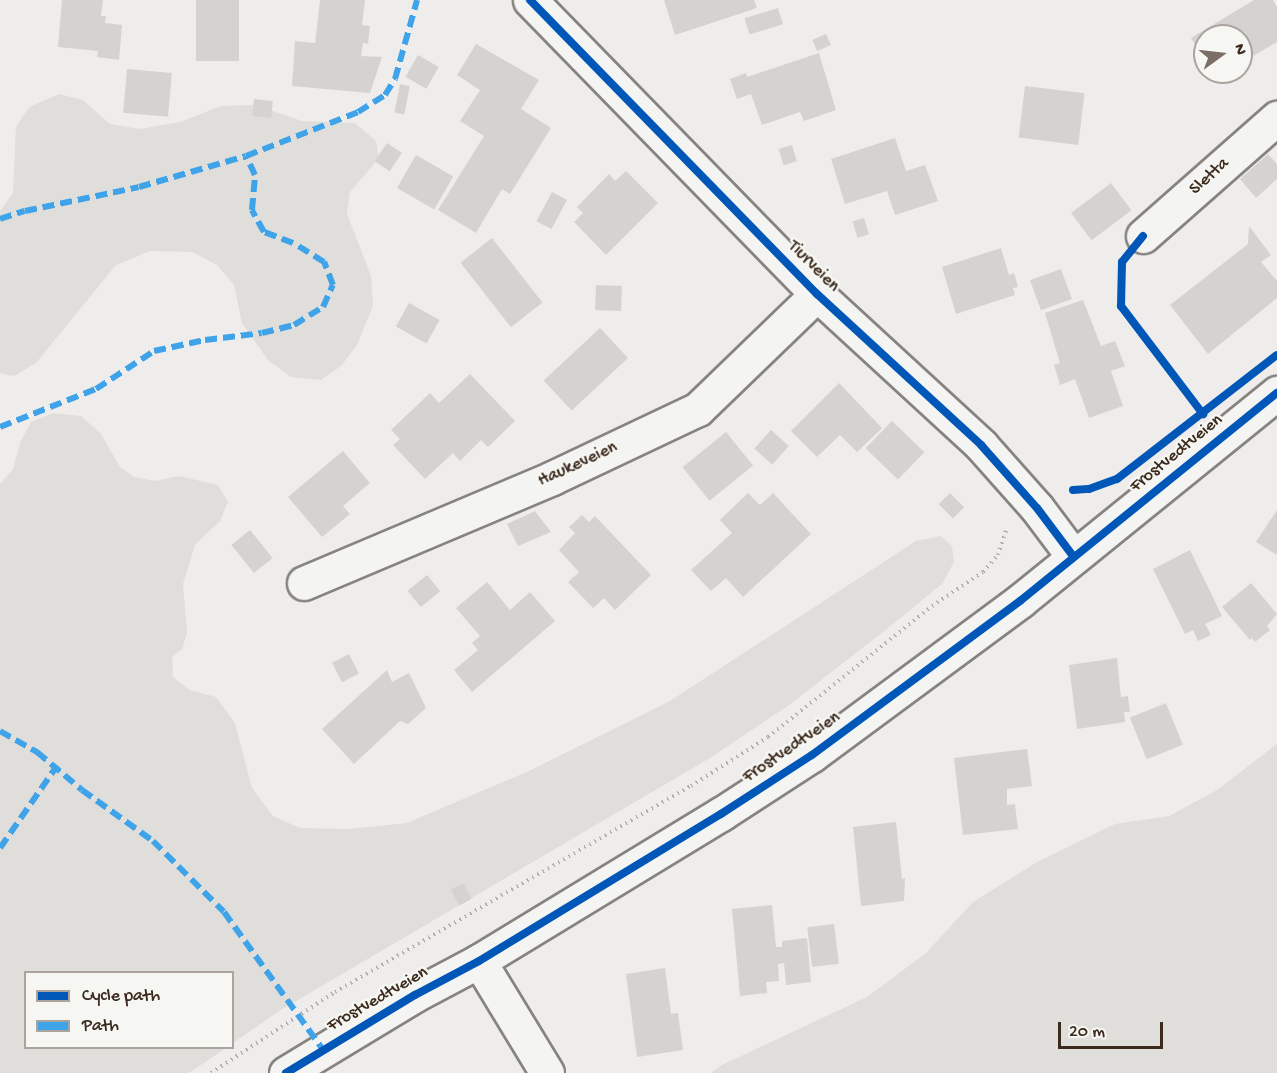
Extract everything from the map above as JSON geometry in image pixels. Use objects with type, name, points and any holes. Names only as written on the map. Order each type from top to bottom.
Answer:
[{"type":"street","name":"Tiurveien","points":[[530,0],[817,294],[981,445],[1037,508],[1073,556]]},
{"type":"street","name":"Sletta","points":[[1143,236],[1277,118]]},
{"type":"street","name":"Haukeveien","points":[[304,583],[552,478],[698,409],[817,294]]},
{"type":"street","name":"Frostvedtveien","points":[[286,1073],[416,995],[479,961],[721,814],[812,755],[1020,601],[1277,393]]},
{"type":"street","points":[[479,961],[547,1073]]},
{"type":"path","points":[[211,1073],[335,992],[691,786],[768,737],[924,612],[983,572],[998,555],[1008,524]]},
{"type":"shaded area","points":[[59,94],[83,100],[110,124],[140,129],[180,122],[221,106],[256,105],[302,121],[355,123],[376,141],[379,158],[350,192],[347,214],[371,276],[373,306],[357,345],[341,366],[321,380],[291,377],[268,360],[242,323],[234,285],[217,265],[192,252],[150,251],[116,265],[36,363],[14,376],[0,373],[0,211],[13,193],[16,127],[29,107]]},
{"type":"shaded area","points":[[53,413],[81,416],[101,434],[120,467],[134,477],[155,481],[179,476],[218,485],[228,502],[220,521],[195,545],[183,584],[187,633],[182,649],[172,657],[173,677],[190,690],[216,697],[235,723],[252,788],[273,816],[300,828],[349,829],[407,823],[529,771],[670,701],[916,541],[941,536],[952,546],[954,562],[942,584],[888,628],[792,703],[710,758],[279,1011],[234,1042],[234,971],[24,971],[24,1049],[225,1049],[189,1073],[0,1073],[0,484],[13,469],[20,443],[31,422]]},
{"type":"shaded area","points":[[1277,744],[1277,1073],[711,1073],[720,1066],[867,997],[926,953],[973,902],[1037,862],[1115,824],[1169,816],[1217,790]]},
{"type":"building","points":[[62,0],[103,0],[101,16],[106,16],[105,23],[122,25],[119,60],[97,57],[98,51],[58,47]]},
{"type":"building","points":[[196,0],[239,0],[239,61],[196,61]]},
{"type":"building","points":[[320,0],[365,0],[362,25],[370,26],[368,44],[363,43],[361,56],[382,57],[370,93],[292,86],[295,41],[315,43]]},
{"type":"building","points":[[664,0],[754,0],[757,8],[675,35]]},
{"type":"building","points":[[1254,0],[1273,0],[1277,7],[1277,42],[1253,56],[1253,24],[1214,24]]},
{"type":"building","points":[[778,8],[783,24],[749,34],[745,18]]},
{"type":"building","points":[[826,34],[831,45],[817,51],[812,40]]},
{"type":"building","points":[[476,44],[539,80],[521,109],[551,128],[510,194],[502,189],[476,233],[438,210],[484,136],[460,121],[480,90],[457,75]]},
{"type":"building","points":[[819,53],[836,110],[804,121],[800,112],[762,125],[751,94],[737,99],[730,79],[746,73],[747,77]]},
{"type":"building","points":[[418,55],[439,67],[426,89],[406,77]]},
{"type":"building","points":[[127,69],[172,73],[168,117],[123,113]]},
{"type":"building","points":[[400,84],[410,86],[404,114],[394,112]]},
{"type":"building","points":[[1025,86],[1085,93],[1078,145],[1019,138]]},
{"type":"building","points":[[254,99],[273,101],[271,118],[252,116]]},
{"type":"building","points":[[895,138],[906,171],[925,165],[938,201],[895,215],[887,191],[845,204],[831,159]]},
{"type":"building","points":[[387,143],[402,153],[390,171],[375,161]]},
{"type":"building","points":[[792,145],[797,161],[784,165],[779,149]]},
{"type":"building","points":[[1268,154],[1277,164],[1277,179],[1256,198],[1240,179]]},
{"type":"building","points":[[416,155],[453,177],[434,209],[397,188]]},
{"type":"building","points":[[626,171],[658,203],[606,255],[574,222],[583,213],[577,207],[609,174],[615,181]]},
{"type":"building","points":[[1111,183],[1131,210],[1092,240],[1071,213]]},
{"type":"building","points":[[552,192],[567,200],[552,229],[537,221]]},
{"type":"building","points":[[864,218],[869,234],[857,238],[853,222]]},
{"type":"building","points":[[1249,226],[1271,255],[1261,262],[1277,281],[1277,298],[1208,354],[1170,305],[1248,244]]},
{"type":"building","points":[[492,238],[542,303],[511,327],[460,263]]},
{"type":"building","points":[[1001,248],[1009,275],[1014,273],[1018,287],[1013,288],[1015,295],[956,314],[942,267]]},
{"type":"building","points":[[1061,269],[1072,299],[1041,310],[1030,280]]},
{"type":"building","points":[[596,285],[622,286],[621,311],[595,310]]},
{"type":"building","points":[[1083,300],[1101,346],[1115,341],[1125,366],[1111,371],[1123,406],[1089,418],[1075,379],[1060,385],[1054,365],[1060,363],[1045,313]]},
{"type":"building","points":[[409,303],[440,320],[427,344],[396,327]]},
{"type":"building","points":[[600,328],[628,358],[572,410],[544,381]]},
{"type":"building","points":[[470,374],[515,421],[488,447],[481,440],[460,461],[453,453],[425,479],[393,445],[400,439],[391,430],[430,393],[439,403]]},
{"type":"building","points":[[839,383],[882,428],[857,452],[840,435],[817,457],[791,431]]},
{"type":"building","points":[[892,421],[924,452],[898,480],[866,448]]},
{"type":"building","points":[[771,430],[789,446],[772,465],[754,449]]},
{"type":"building","points":[[726,432],[753,465],[710,501],[682,467]]},
{"type":"building","points":[[343,451],[370,483],[343,506],[350,514],[322,537],[288,497]]},
{"type":"building","points":[[748,493],[760,505],[773,493],[811,534],[743,597],[726,578],[711,591],[691,570],[732,533],[720,520]]},
{"type":"building","points":[[950,493],[964,507],[953,518],[939,504]]},
{"type":"building","points":[[1277,510],[1277,555],[1256,542]]},
{"type":"building","points":[[535,511],[551,532],[518,546],[507,524]]},
{"type":"building","points":[[582,515],[589,522],[595,516],[651,575],[615,610],[604,598],[593,608],[568,582],[579,572],[559,550],[575,533],[569,527]]},
{"type":"building","points":[[250,530],[273,558],[254,573],[231,545]]},
{"type":"building","points":[[1190,550],[1222,616],[1205,624],[1211,635],[1198,641],[1193,630],[1185,634],[1153,569]]},
{"type":"building","points":[[427,575],[440,591],[421,607],[408,591]]},
{"type":"building","points":[[487,582],[510,610],[530,592],[555,621],[472,692],[454,670],[478,650],[472,643],[480,636],[456,608]]},
{"type":"building","points":[[1251,583],[1277,614],[1267,626],[1270,630],[1255,642],[1252,638],[1250,640],[1222,607]]},
{"type":"building","points":[[349,654],[359,674],[342,682],[332,663]]},
{"type":"building","points":[[1117,658],[1121,697],[1128,696],[1130,712],[1124,712],[1125,722],[1077,729],[1069,665]]},
{"type":"building","points":[[387,670],[392,682],[409,673],[426,708],[408,724],[400,721],[354,764],[322,729]]},
{"type":"building","points":[[1166,703],[1183,745],[1147,759],[1130,718]]},
{"type":"building","points":[[1027,749],[1032,786],[1007,789],[1007,805],[1015,804],[1018,829],[963,835],[954,758]]},
{"type":"building","points":[[896,822],[902,879],[905,878],[904,901],[861,906],[853,827]]},
{"type":"building","points":[[463,883],[472,899],[459,906],[451,890]]},
{"type":"building","points":[[772,905],[776,947],[782,947],[782,941],[807,938],[811,982],[786,985],[784,963],[778,964],[779,981],[766,982],[767,993],[740,996],[732,909]]},
{"type":"building","points":[[834,924],[839,964],[812,967],[807,927]]},
{"type":"building","points":[[665,968],[671,1014],[678,1013],[683,1050],[637,1057],[626,974]]},
{"type":"marked path","points":[[0,427],[96,389],[154,351],[205,340],[262,333],[294,325],[323,307],[333,285],[324,262],[293,243],[264,232],[252,210],[255,175],[246,156],[358,112],[385,95],[395,79],[417,0]]},
{"type":"marked path","points":[[0,219],[25,211],[139,187],[246,156]]},
{"type":"marked path","points":[[0,731],[37,752],[82,790],[153,841],[224,912],[323,1050]]},
{"type":"marked path","points":[[0,848],[56,767]]},
{"type":"cycle path","points":[[530,0],[817,294],[981,445],[1037,508],[1073,556]]},
{"type":"cycle path","points":[[1143,236],[1122,262],[1121,306],[1203,414]]},
{"type":"cycle path","points":[[1073,490],[1089,489],[1117,479],[1277,355]]},
{"type":"cycle path","points":[[286,1073],[415,995],[479,961],[721,814],[812,755],[1020,601],[1277,393]]}]
